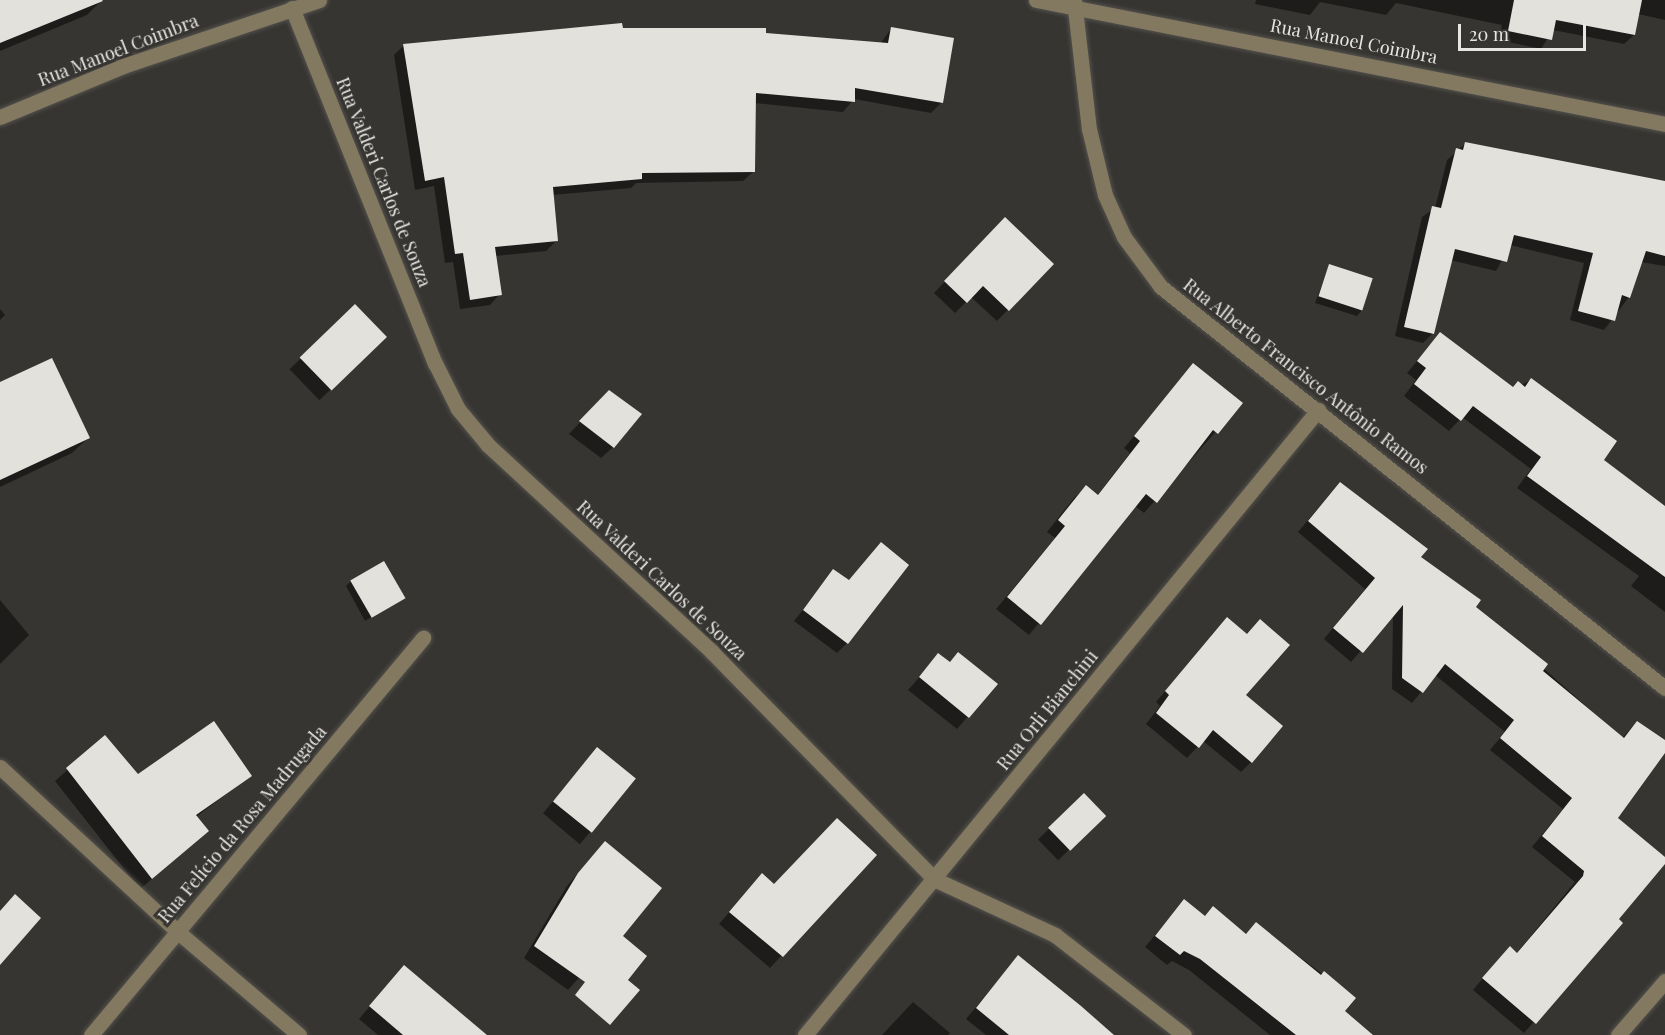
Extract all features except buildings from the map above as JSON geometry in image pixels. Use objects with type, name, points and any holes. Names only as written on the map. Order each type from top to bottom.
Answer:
[{"type":"street","name":"Rua Manoel Coimbra","points":[[0,117],[319,0]]},
{"type":"street","name":"Rua Manoel Coimbra","points":[[1035,0],[1074,4],[1665,124]]},
{"type":"street","name":"Rua Alberto Francisco Antônio Ramos","points":[[1074,4],[1089,129],[1105,195],[1124,237],[1161,287],[1665,688]]},
{"type":"street","name":"Rua Valderi Carlos de Souza","points":[[292,8],[458,409],[488,445],[712,651],[934,879],[1055,935],[1184,1035]]},
{"type":"street","name":"Rua Orli Bianchini","points":[[805,1035],[1318,410]]},
{"type":"street","name":"Rua Felício da Rosa Madrugada","points":[[91,1035],[423,638]]},
{"type":"street","points":[[0,766],[178,932],[300,1035]]},
{"type":"street","points":[[1618,1035],[1665,981]]}]
